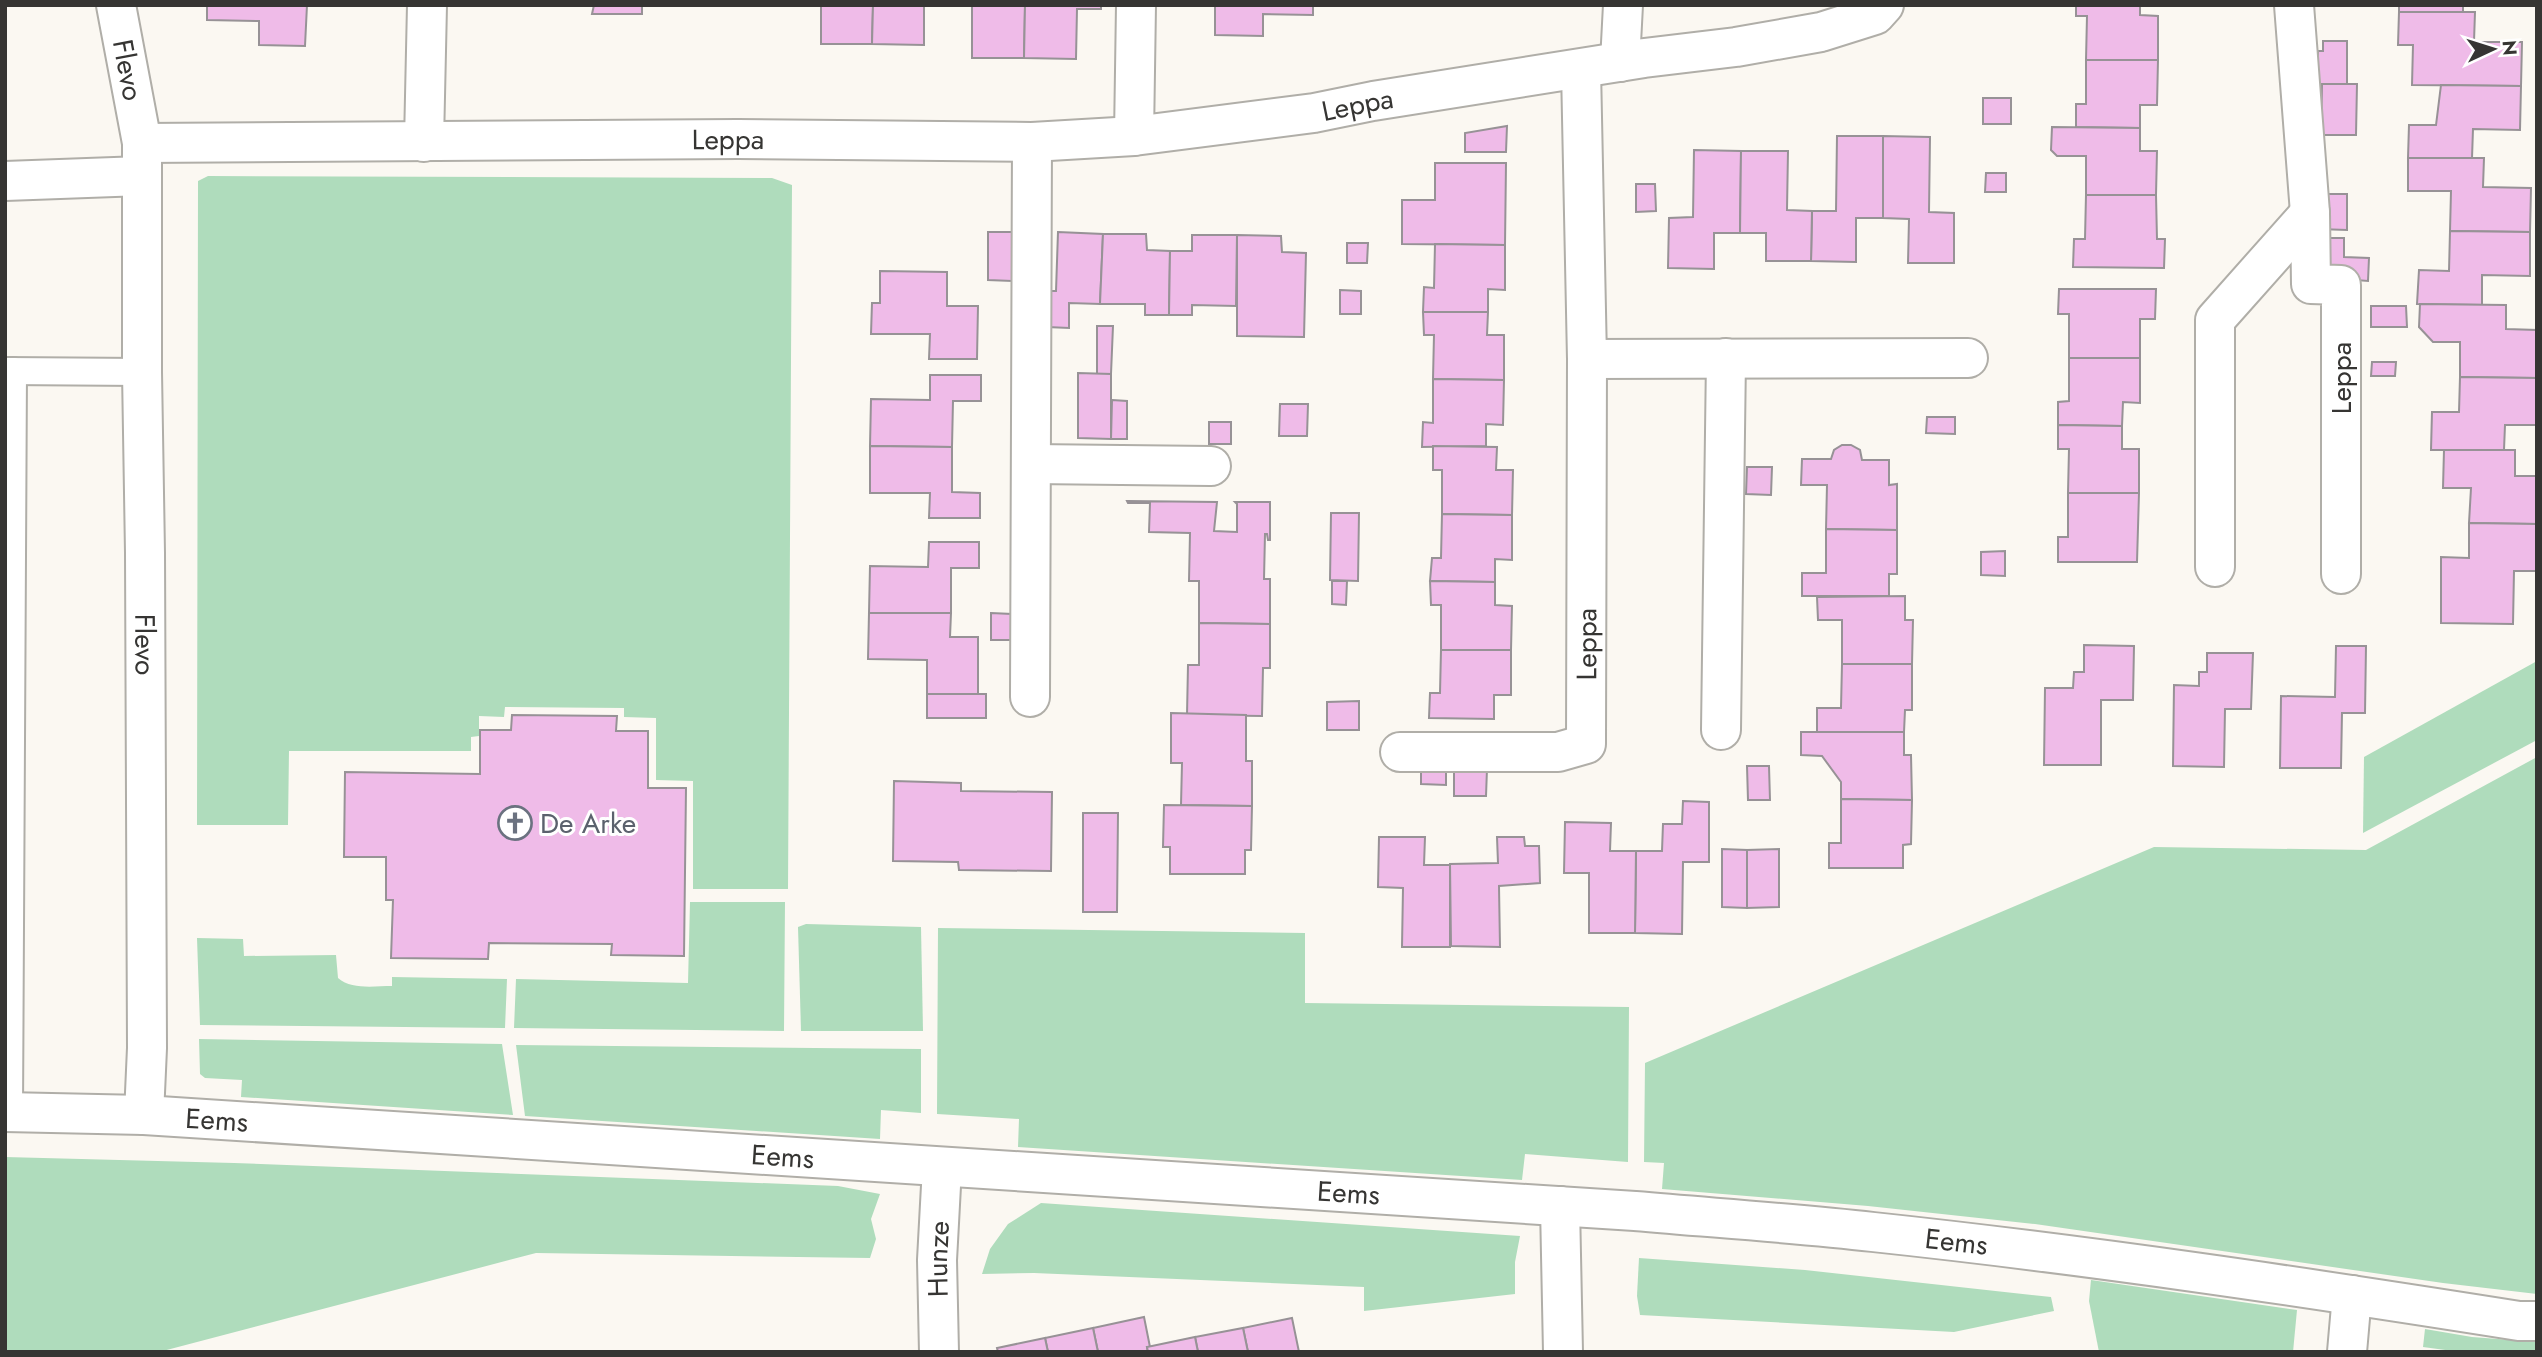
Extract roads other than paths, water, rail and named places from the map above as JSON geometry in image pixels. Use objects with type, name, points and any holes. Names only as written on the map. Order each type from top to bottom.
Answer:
[{"type":"street","name":"Flevo","points":[[116,5],[142,159],[147,1007],[144,1115]]},
{"type":"street","points":[[424,142],[427,5]]},
{"type":"street","points":[[1134,136],[1136,5]]},
{"type":"street","points":[[1620,62],[1623,5]]},
{"type":"street","name":"Leppa","points":[[142,159],[424,142],[738,139],[1032,142],[1134,136],[1314,113],[1373,101],[1620,62],[1736,47],[1821,32],[1875,15],[1884,5]]},
{"type":"street","name":"Leppa","points":[[2294,5],[2310,213],[2311,285],[2341,285],[2341,574]]},
{"type":"street","name":"Leppa","points":[[1400,752],[1558,751],[1586,744],[1587,359],[1581,69]]},
{"type":"street","points":[[1030,696],[1032,142]]},
{"type":"street","points":[[5,181],[142,159]]},
{"type":"street","points":[[2215,567],[2215,320],[2310,213]]},
{"type":"street","points":[[1721,730],[1726,358]]},
{"type":"street","points":[[1587,359],[1968,358]]},
{"type":"street","points":[[1032,464],[1211,466]]},
{"type":"street","name":"Eems","points":[[7,1112],[144,1115],[858,1160],[1560,1206],[1872,1231],[2067,1255],[2519,1321],[2537,1321]]},
{"type":"street","name":"Hunze","points":[[939,1352],[937,1260],[942,1167]]},
{"type":"street","points":[[1560,1206],[1563,1352]]},
{"type":"street","points":[[2347,1352],[2352,1295]]},
{"type":"lane","points":[[7,1112],[9,371],[142,372]]},
{"type":"place","name":"De Arke","points":[[515,823]]}]
